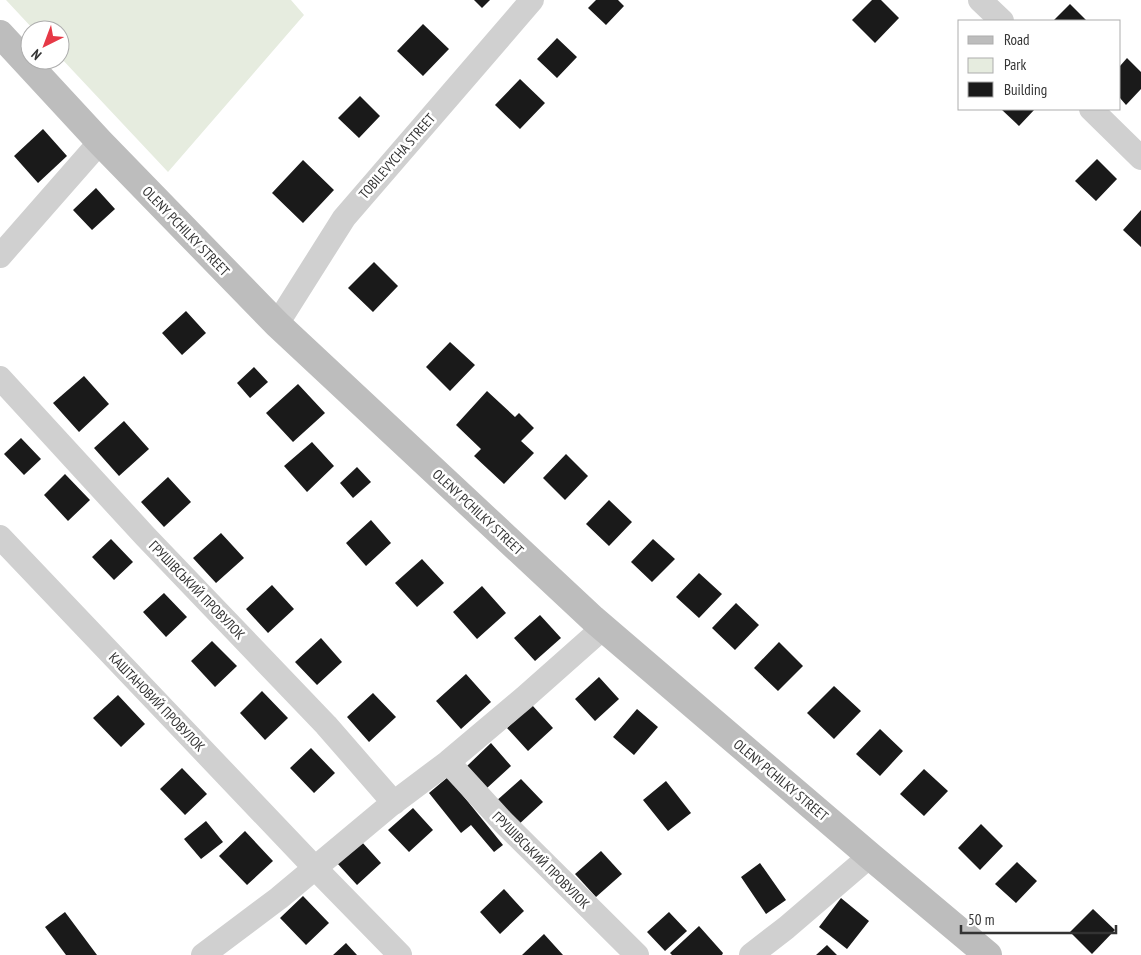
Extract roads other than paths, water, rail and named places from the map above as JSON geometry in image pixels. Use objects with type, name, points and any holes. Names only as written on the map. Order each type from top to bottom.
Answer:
[{"type":"street","name":"TOBILEVYCHA STREET","points":[[276,324],[344,218],[532,0]]},
{"type":"street","points":[[980,0],[1001,20]]},
{"type":"street","name":"OLENY PCHILKY STREET","points":[[0,34],[100,142],[276,324],[603,628],[988,955]]},
{"type":"street","points":[[1092,110],[1141,158]]},
{"type":"street","points":[[0,256],[100,142]]},
{"type":"street","name":"ГРУШІВСЬКИЙ ПРОВУЛОК","points":[[0,378],[152,543],[326,725],[394,803]]},
{"type":"street","name":"КАШТАНОВИЙ ПРОВУЛОК","points":[[0,537],[400,955]]},
{"type":"street","points":[[203,955],[252,919],[394,803],[448,762],[603,628]]},
{"type":"street","name":"ГРУШІВСЬКИЙ ПРОВУЛОК","points":[[448,762],[503,822],[637,955]]},
{"type":"street","points":[[751,955],[786,928],[870,856]]}]
